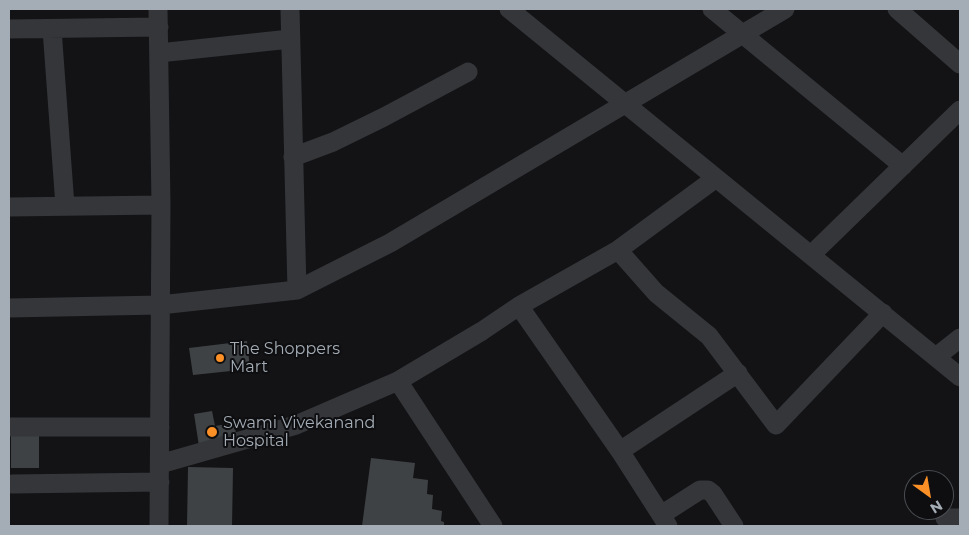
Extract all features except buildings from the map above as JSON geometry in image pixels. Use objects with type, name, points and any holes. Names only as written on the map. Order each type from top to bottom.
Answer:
[{"type":"street","points":[[290,9],[296,290]]},
{"type":"street","points":[[509,9],[960,377]]},
{"type":"street","points":[[712,9],[903,166]]},
{"type":"street","points":[[9,308],[160,305],[296,290],[390,243],[785,9]]},
{"type":"street","points":[[897,9],[960,64]]},
{"type":"street","points":[[9,29],[52,29],[158,18],[161,205],[160,526]]},
{"type":"street","points":[[52,29],[66,206]]},
{"type":"street","points":[[159,53],[290,39]]},
{"type":"street","points":[[293,157],[332,142],[384,117],[468,72]]},
{"type":"street","points":[[811,255],[960,110]]},
{"type":"street","points":[[12,484],[160,473],[296,425],[398,381],[482,331],[519,306],[618,250],[716,178]]},
{"type":"street","points":[[9,207],[161,205]]},
{"type":"street","points":[[618,250],[656,293],[709,336],[776,425],[883,313]]},
{"type":"street","points":[[519,306],[620,451],[665,521],[700,490],[708,490],[713,494],[734,526]]},
{"type":"street","points":[[936,357],[960,338]]},
{"type":"street","points":[[620,451],[738,373]]},
{"type":"street","points":[[398,381],[493,526]]},
{"type":"street","points":[[9,427],[160,427]]},
{"type":"place","name":"The Shoppers Mart","points":[[220,358]]},
{"type":"place","name":"Swami Vivekanand Hospital","points":[[212,432]]}]
